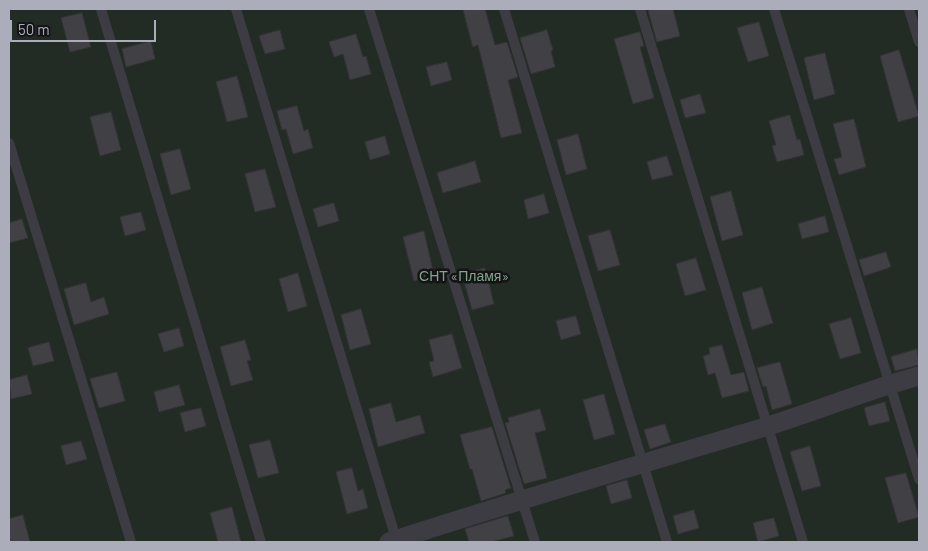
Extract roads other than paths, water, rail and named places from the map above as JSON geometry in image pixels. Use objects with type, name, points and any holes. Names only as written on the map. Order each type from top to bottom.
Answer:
[{"type":"street","points":[[394,541],[522,499],[768,426],[890,384],[919,376]]},
{"type":"lane","points":[[101,9],[261,542]]},
{"type":"lane","points":[[236,9],[394,541]]},
{"type":"lane","points":[[369,9],[535,542]]},
{"type":"lane","points":[[504,9],[666,542]]},
{"type":"lane","points":[[640,9],[803,542]]},
{"type":"lane","points":[[774,9],[919,479]]},
{"type":"lane","points":[[909,9],[919,42]]},
{"type":"lane","points":[[9,143],[131,542]]},
{"type":"park label","name":"СНТ «Пламя»","points":[[464,276]]}]
